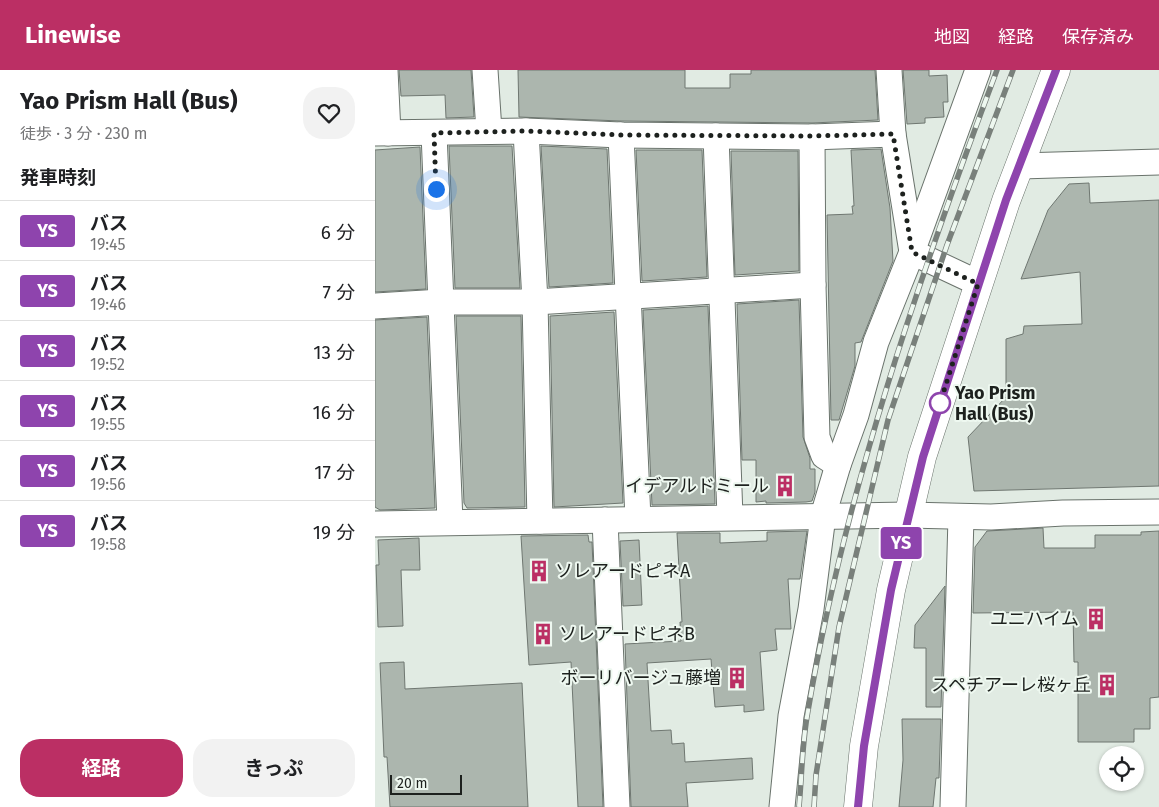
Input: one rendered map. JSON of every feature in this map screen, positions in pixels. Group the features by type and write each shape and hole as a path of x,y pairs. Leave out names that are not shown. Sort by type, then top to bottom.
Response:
{"street":[{"path":"385,70 381,133 526,131 621,135 717,136 893,134"},
{"path":"485,70 489,131"},
{"path":"889,70 893,134 912,252"},
{"path":"781,807 791,716 811,609 823,516 837,465 856,415 877,342 978,70"},
{"path":"858,807 864,746 891,590 923,457 1006,200 1056,70"},
{"path":"526,131 535,302 540,521"},
{"path":"434,133 450,522"},
{"path":"621,135 638,519"},
{"path":"717,136 730,517"},
{"path":"812,136 817,437 824,456 837,465"},
{"path":"1020,166 1159,162"},
{"path":"912,252 978,284"},
{"path":"375,306 441,302 535,302 813,285"},
{"path":"375,524 730,517 908,515 991,517 1063,513 1159,512"},
{"path":"953,807 961,516"},
{"path":"605,520 617,807"}],"building":[{"path":"399,70 471,70 474,117 446,118 445,95 401,96"},
{"path":"518,70 685,70 685,88 730,88 730,74 751,74 751,70 875,70 878,120 812,123 621,121 519,117"},
{"path":"903,70 929,70 929,76 947,75 948,102 943,102 944,117 925,118 925,123 907,124"},
{"path":"449,146 512,146 520,288 455,288"},
{"path":"541,146 607,149 613,283 549,287"},
{"path":"420,147 426,289 375,292 375,150"},
{"path":"881,149 890,208 893,261 861,342 855,343 855,366 839,420 831,420 827,215 853,214 851,150"},
{"path":"636,150 702,150 707,277 642,281"},
{"path":"731,151 798,151 799,271 735,275"},
{"path":"1089,183 1090,203 1159,200 1159,486 974,491 968,437 1006,397 1006,339 1023,334 1024,326 1082,324 1080,272 1021,279 1048,210 1069,184"},
{"path":"799,300 803,437 810,458 810,469 815,469 815,492 812,501 756,502 756,460 742,460 737,304"},
{"path":"708,306 715,504 652,505 643,310"},
{"path":"614,312 623,503 554,507 550,316"},
{"path":"456,316 521,316 525,507 467,508 464,503"},
{"path":"427,317 435,508 380,510 375,507 375,320"},
{"path":"1043,528 1044,548 1095,548 1095,535 1141,535 1141,532 1159,531 1159,697 1150,698 1150,729 1134,729 1134,742 1078,742 1078,662 1074,662 1073,612 973,613 975,547 987,531"},
{"path":"807,531 800,579 788,579 791,629 775,629 777,650 760,652 764,710 744,712 744,705 715,707 711,659 647,663 651,731 671,730 672,744 684,743 685,762 752,758 753,779 686,783 688,807 631,807 625,644 681,641 680,622 682,622 677,533 720,533 720,543 767,541 767,532"},
{"path":"588,535 589,542 592,542 603,807 578,807 571,662 529,665 521,536"},
{"path":"419,538 420,570 401,570 403,626 378,627 376,565 379,565 378,540"},
{"path":"639,540 642,605 623,606 620,541"},
{"path":"945,586 941,707 926,707 926,648 914,648 915,625"},
{"path":"404,662 405,689 522,683 528,807 390,807 387,757 384,757 380,663"},
{"path":"902,719 941,719 939,778 936,778 933,807 899,807 903,760"}],"railway":[{"path":"799,807 803,747 808,711 842,548 863,467 913,306 997,70"},
{"path":"814,807 816,775 839,627 888,420 947,245 1013,70"}],"bus line":[{"name":"YS","path":"858,807 864,746 891,590 923,457 1006,200 1056,70"}],"place":[{"name":"Yao Prism Hall (Bus)","path":"940,403"},
{"name":"イデアルドミール","path":"785,486"},
{"name":"ソレアードピネA","path":"539,571"},
{"name":"ユニハイム","path":"1096,619"},
{"name":"ソレアードピネB","path":"543,634"},
{"name":"ボーリバージュ藤増","path":"737,678"},
{"name":"スペチアーレ桜ヶ丘","path":"1107,685"}],"route":[{"path":"436,189 434,133 526,131 621,135 812,136 893,134 912,252 978,284 940,403"}]}
